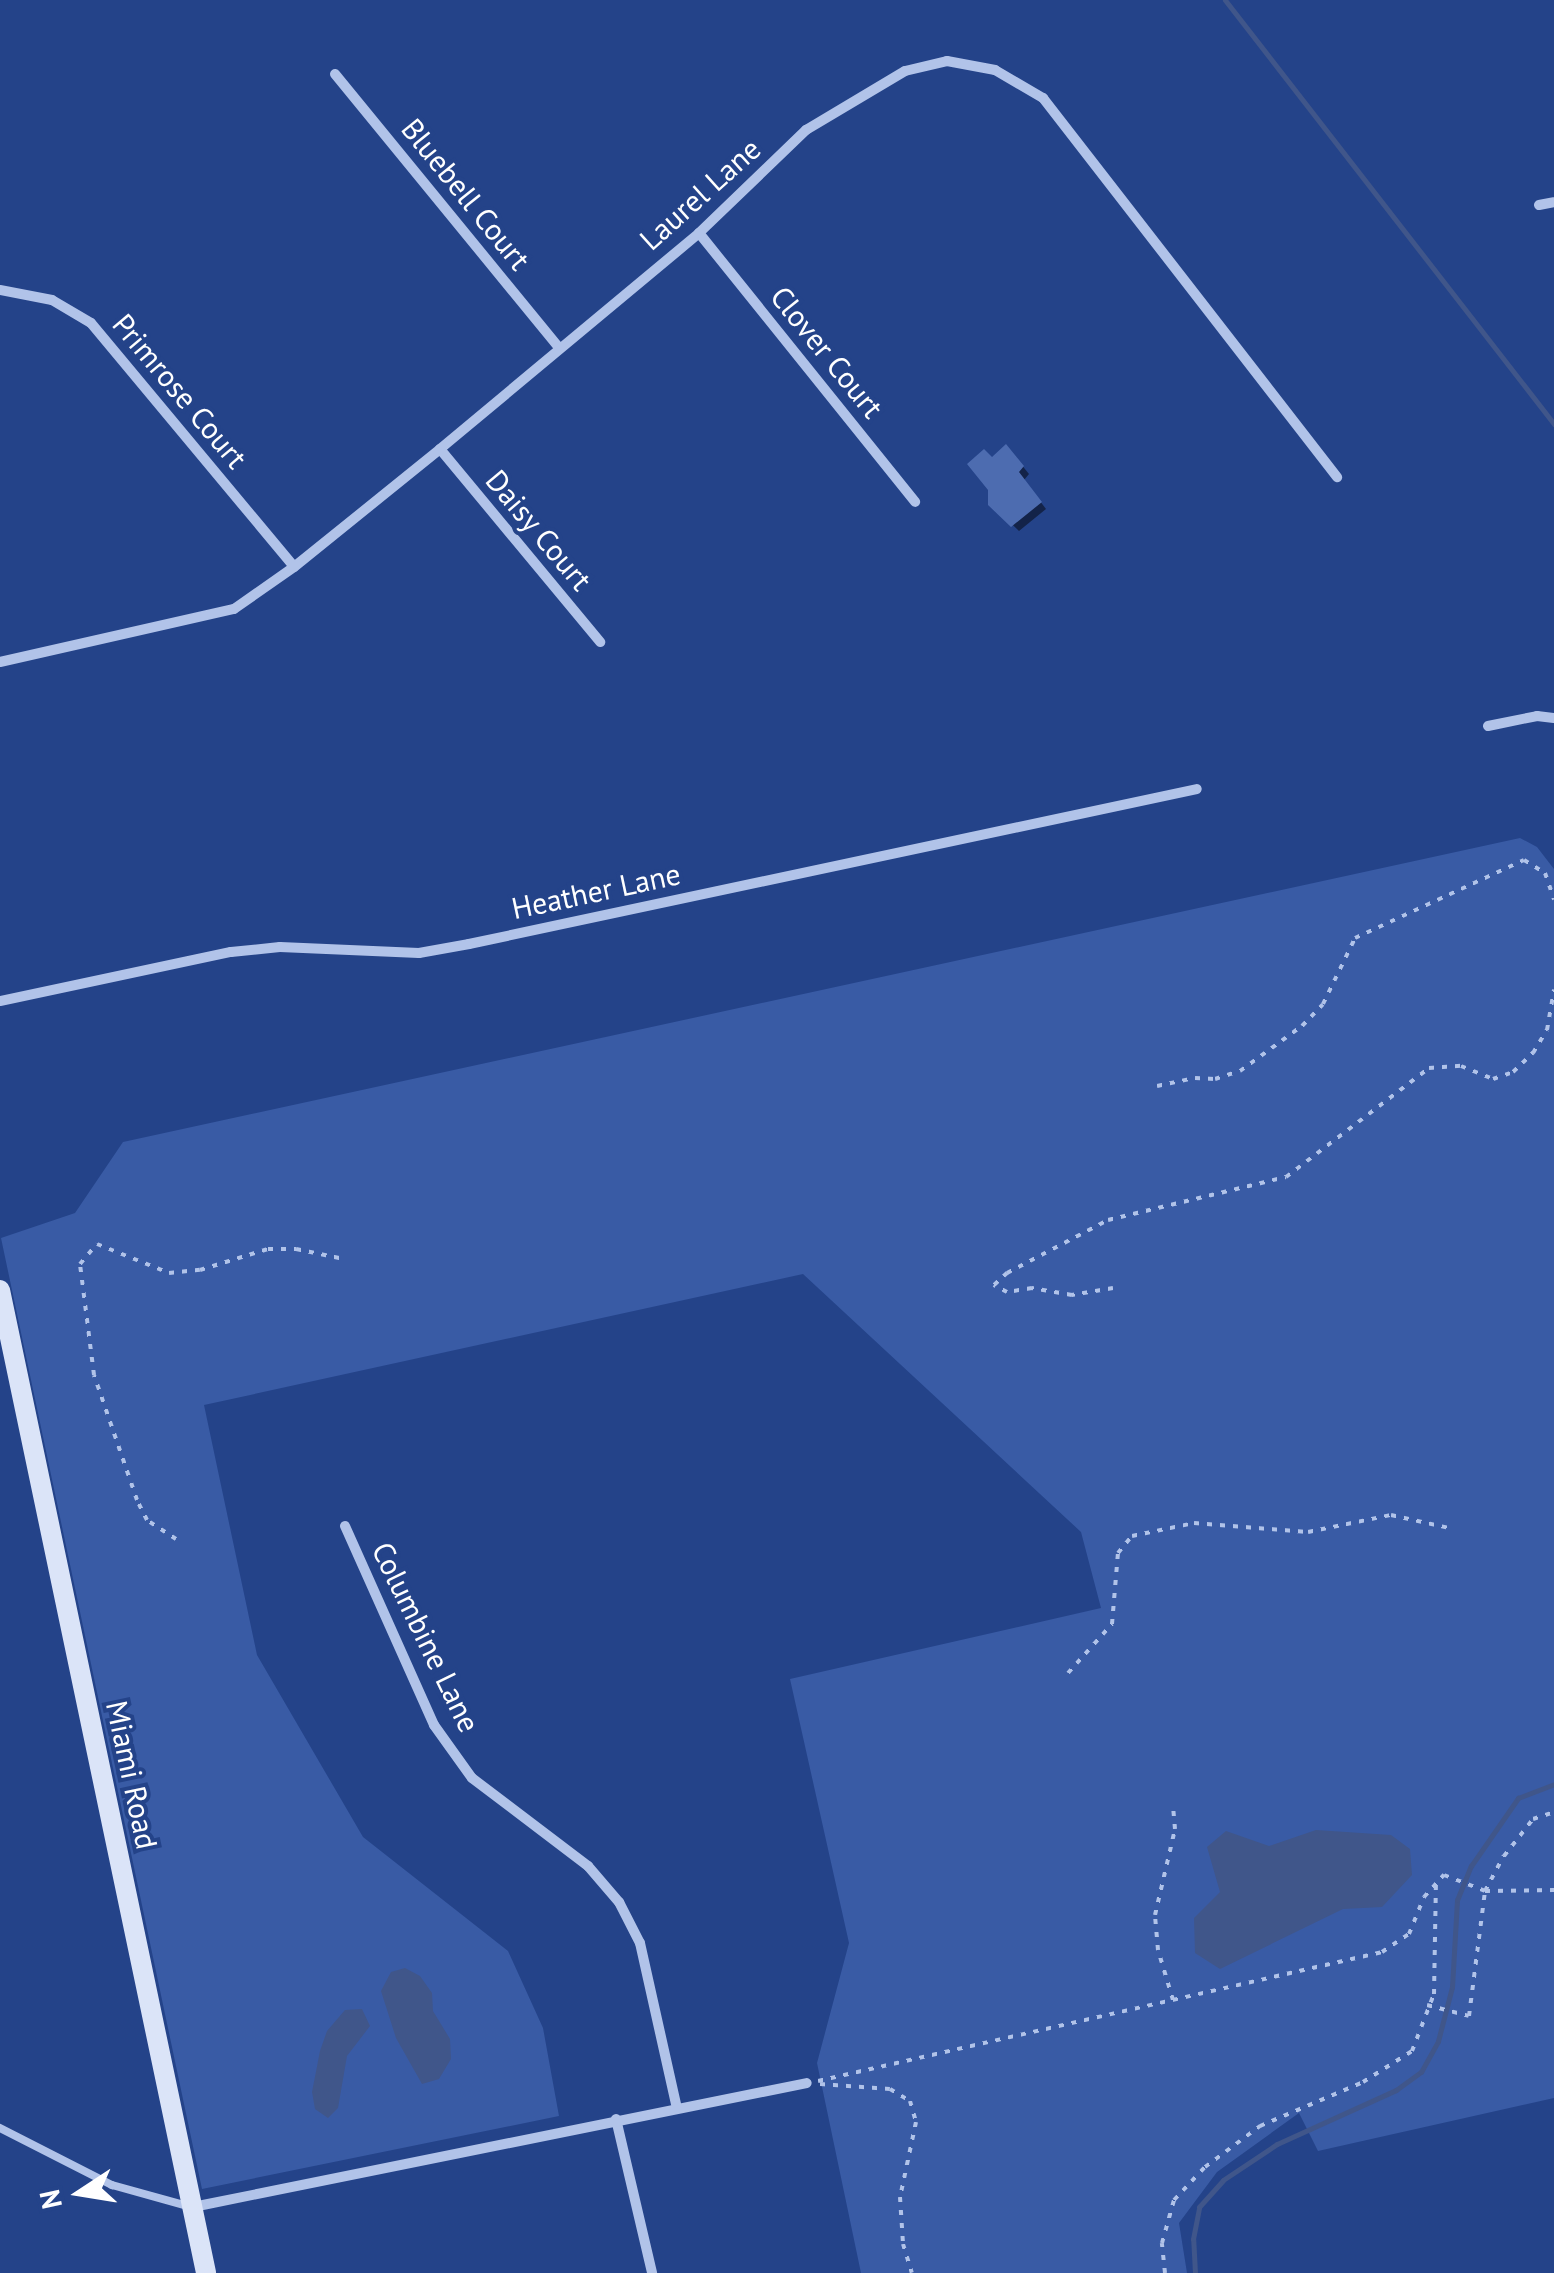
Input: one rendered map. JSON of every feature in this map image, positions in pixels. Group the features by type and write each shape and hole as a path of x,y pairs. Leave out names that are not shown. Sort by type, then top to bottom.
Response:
{"street":[{"name":"Laurel Lane","path":"0,662 234,609 294,567 440,449 558,346 699,233 806,130 905,71 947,60 996,70 1042,98 1338,477"},
{"name":"Bluebell Court","path":"336,74 558,346"},
{"path":"1540,205 1554,202"},
{"name":"Clover Court","path":"699,233 916,502"},
{"name":"Primrose Court","path":"0,290 52,300 91,323 294,567"},
{"name":"Daisy Court","path":"440,449 600,642"},
{"path":"1488,726 1537,716 1554,718"},
{"name":"Heather Lane","path":"0,1001 231,952 280,947 419,952 452,947 1197,788"},
{"name":"Miami Road","path":"0,1290 206,2273"},
{"name":"Columbine Lane","path":"346,1526 434,1725 472,1778 588,1866 619,1902 640,1943 677,2108"},
{"path":"192,2207 616,2119 807,2084"},
{"path":"616,2119 652,2273"}],"lane":[{"path":"0,2128 112,2185 192,2207"}],"path":[{"path":"1157,1086 1195,1078 1216,1080 1240,1071 1302,1026 1324,1004 1355,938 1524,860 1545,872 1554,899"},
{"path":"1114,1288 1072,1294 1032,1288 1008,1292 994,1286 1007,1273 1108,1220 1286,1177 1429,1068 1461,1066 1493,1078 1513,1072 1533,1053 1547,1030 1554,990"},
{"path":"176,1540 146,1520 137,1500 94,1374 80,1264 98,1244 169,1273 200,1270 268,1249 296,1249 344,1259"},
{"path":"1068,1673 1112,1624 1118,1553 1132,1536 1194,1523 1308,1532 1391,1515 1449,1528"},
{"path":"1173,1805 1175,1829 1155,1915 1158,1950 1173,2002"},
{"path":"1427,2006 1469,2016 1486,1891 1504,1856 1534,1820 1554,1812"},
{"path":"807,2084 1382,1952 1409,1934 1424,1897 1444,1875 1486,1891 1554,1890"},
{"path":"1165,2273 1162,2243 1174,2200 1205,2167 1260,2126 1363,2082 1412,2051 1434,1994 1436,1884"},
{"path":"807,2084 890,2088 910,2101 916,2122 900,2196 903,2244 912,2273"}],"shaded area":[{"path":"1520,838 1537,847 1554,869 1554,2098 1318,2151 1299,2113 1217,2172 1179,2223 1187,2273 861,2273 817,2063 849,1943 790,1679 1101,1608 1081,1532 803,1274 204,1405 257,1655 363,1837 508,1951 543,2028 559,2116 202,2189 1,1238 75,1213 123,1142"},
{"path":"1316,1830 1391,1835 1410,1849 1412,1875 1382,1907 1343,1909 1220,1969 1195,1953 1194,1918 1220,1892 1207,1847 1226,1831 1269,1846"},
{"path":"405,1968 420,1976 432,1993 433,2011 450,2039 451,2059 439,2079 422,2084 396,2038 381,1991 391,1972"},
{"path":"362,2009 370,2026 347,2056 338,2108 328,2118 315,2109 312,2092 320,2051 327,2031 345,2010"}],"building":[{"path":"1006,444 1024,466 1019,472 1042,502 1011,527 988,505 988,490 967,464 984,449 992,457"}],"waterway":[{"path":"1225,0 1554,424"},
{"path":"1195,2273 1193,2239 1199,2207 1223,2180 1277,2144 1396,2090 1421,2072 1438,2041 1452,1987 1457,1900 1471,1866 1518,1798 1554,1784"}]}
